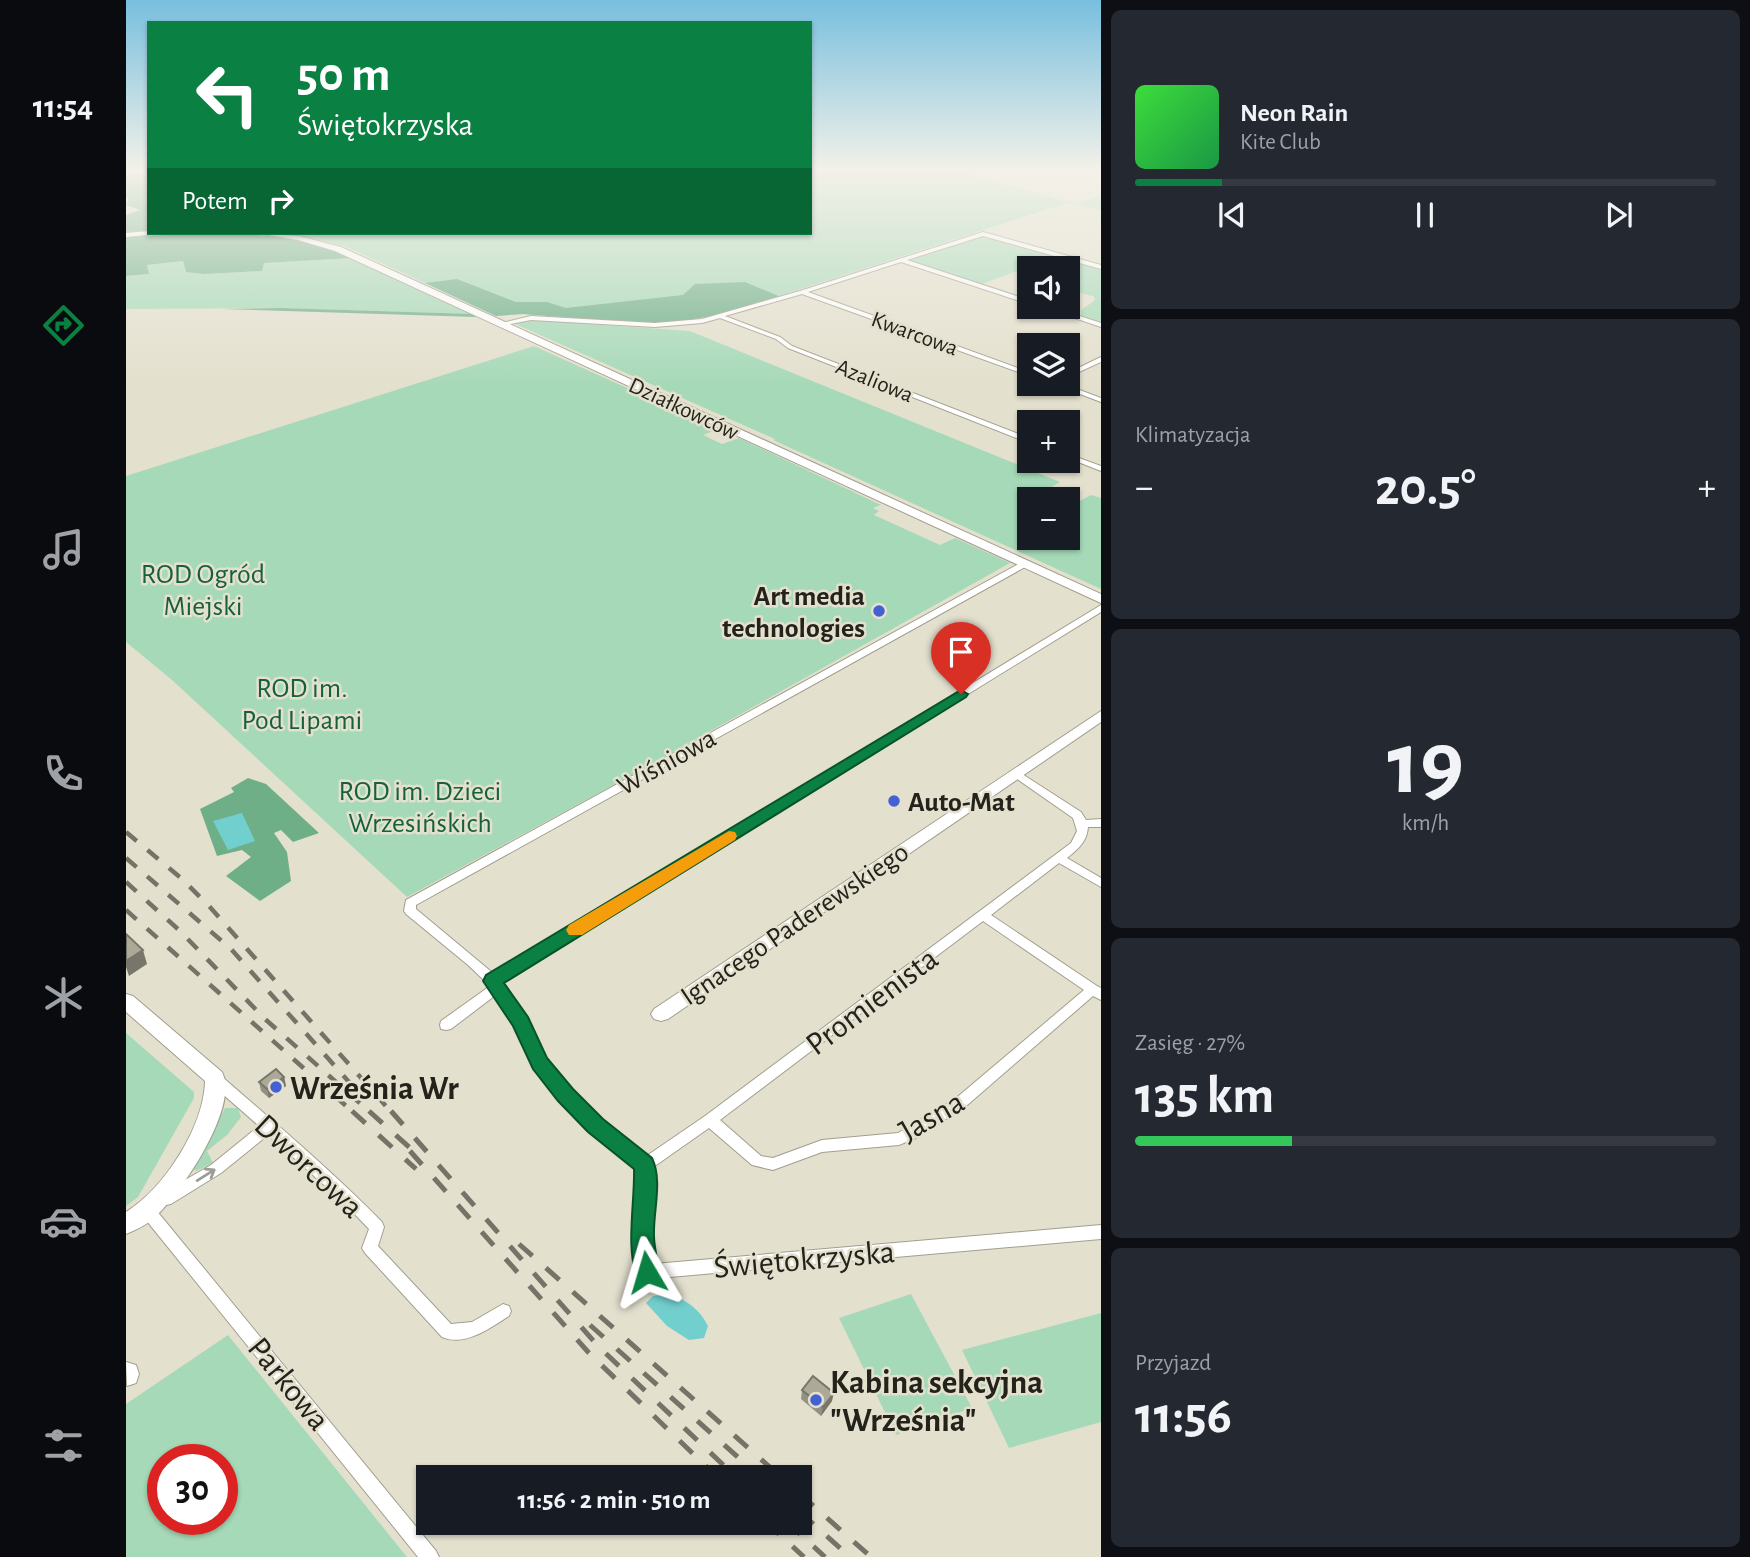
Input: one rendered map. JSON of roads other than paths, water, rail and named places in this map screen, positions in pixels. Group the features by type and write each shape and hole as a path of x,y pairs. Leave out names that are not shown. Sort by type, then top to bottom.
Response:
{"street":[{"name":"Działkowców","path":"299,241 331,247 1101,599"},
{"path":"501,324 520,319 542,318 655,325 722,317 962,241"},
{"path":"1007,241 1101,267"},
{"path":"901,260 1017,298"},
{"name":"Kwarcowa","path":"802,292 1017,370"},
{"name":"Azaliowa","path":"722,317 778,338 790,347 1017,436"},
{"path":"1080,318 1101,325"},
{"path":"1080,369 1101,359"},
{"path":"1080,392 1101,400"},
{"path":"1080,461 1101,469"},
{"name":"Wiśniowa","path":"495,984 410,911 410,903 1024,564"},
{"path":"446,1025 495,984 1101,608"},
{"name":"Ignacego Paderewskiego","path":"661,1014 1101,715"},
{"path":"1015,774 1066,806 1083,824 1101,823"},
{"name":"Promienista","path":"645,1164 710,1120 1075,846 1083,834 1083,824"},
{"path":"1059,858 1101,883"},
{"path":"982,915 1097,992"},
{"path":"495,984 521,1023 540,1063 566,1095 596,1126 645,1164"},
{"name":"Jasna","path":"710,1120 757,1161 765,1164 781,1163 822,1146 899,1139 960,1103 1097,992"},
{"name":"Dworcowa","path":"126,1001 269,1126 377,1227 370,1248 448,1332 475,1329 503,1311"},
{"path":"147,1210 166,1189 196,1140 215,1100 215,1078"},
{"path":"126,1224 216,1169 269,1126"},
{"name":"Świętokrzyska","path":"645,1164 646,1202 642,1234 647,1272 1101,1232"},
{"name":"Parkowa","path":"147,1210 430,1557"}],"water":[{"path":"242,813 255,841 228,850 213,821"},
{"path":"670,1294 688,1303 701,1315 708,1326 704,1338 689,1340 667,1326 646,1303 653,1296"}],"railway":[{"path":"126,832 181,878 209,906 392,1113"},
{"path":"126,858 231,949 357,1091"},
{"path":"126,882 180,931 265,1019 371,1113"},
{"path":"126,910 354,1113"},
{"path":"352,1111 416,1169"},
{"path":"369,1111 419,1156"},
{"path":"391,1111 598,1346 723,1465"},
{"path":"410,1151 589,1353 705,1465"},
{"path":"519,1244 768,1465"},
{"path":"590,1325 747,1465"},
{"path":"812,1505 871,1557"},
{"path":"812,1523 850,1557"},
{"path":"780,1535 804,1557"},
{"path":"801,1535 825,1557"}],"place":[{"name":"Art media technologies","path":"879,611"},
{"name":"Auto-Mat","path":"894,801"},
{"name":"Września Wr","path":"276,1087"},
{"name":"Kabina sekcyjna \"Września\"","path":"816,1400"}],"park label":[{"name":"ROD Ogród Miejski","path":"203,589"},
{"name":"ROD im. Pod Lipami","path":"302,703"},
{"name":"ROD im. Dzieci Wrzesińskich","path":"420,806"}]}
